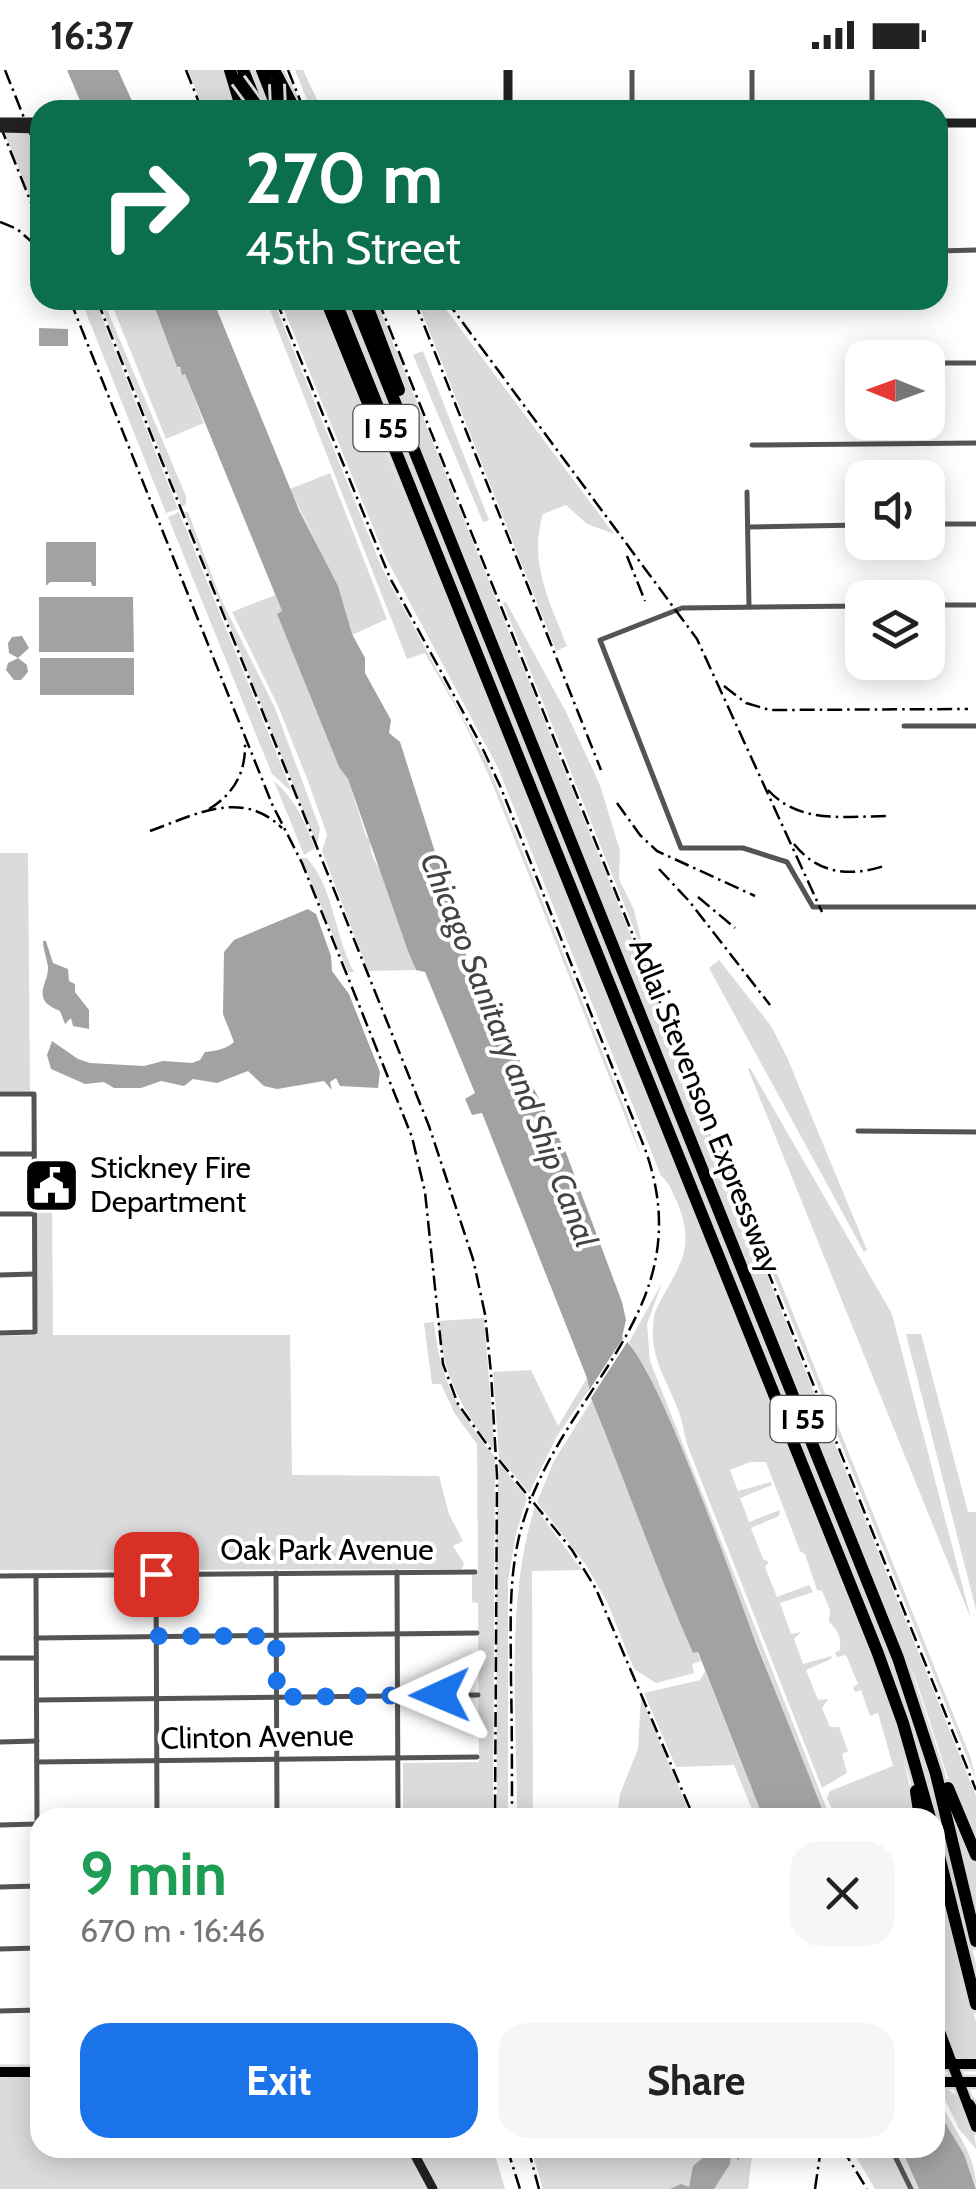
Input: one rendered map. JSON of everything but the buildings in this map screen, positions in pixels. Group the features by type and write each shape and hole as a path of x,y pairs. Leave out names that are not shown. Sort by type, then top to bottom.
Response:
{"highway":[{"path":"262,70 274,100"},
{"path":"236,74 240,100"},
{"path":"236,74 253,100"},
{"path":"276,77 289,100"},
{"path":"330,310 426,542 438,555"},
{"name":"Adlai Stevenson Expressway","path":"340,310 892,1691 927,1808"},
{"name":"Adlai Stevenson Expressway","path":"358,310 898,1658 944,1808"},
{"path":"369,310 406,412 420,464"},
{"path":"898,1658 918,1698 950,1795 976,1855"},
{"path":"892,1691 918,1808"},
{"name":"Adlai Stevenson Expressway","path":"945,1812 976,1941"},
{"path":"945,1880 976,2004"},
{"path":"969,2105 976,2118"}],"main road":[{"path":"508,70 508,100"},
{"path":"948,123 976,122"},
{"path":"0,125 30,125"},
{"path":"946,2048 976,2126"},
{"path":"945,2063 976,2065"},
{"path":"958,2082 963,2073 976,2065"},
{"path":"0,2072 30,2072"},
{"path":"945,2082 976,2082"},
{"path":"416,2158 433,2189"}],"street":[{"path":"632,70 632,100"},
{"path":"752,70 752,100"},
{"path":"872,70 872,100"},
{"path":"948,251 976,250"},
{"path":"945,364 976,363"},
{"path":"752,445 976,442"},
{"path":"747,492 749,606"},
{"path":"945,524 976,524"},
{"path":"748,526 845,525"},
{"path":"945,605 976,605"},
{"path":"845,606 676,609 600,640 682,848 743,848 787,862 809,903 819,908 976,907"},
{"path":"904,726 976,726"},
{"path":"0,1094 34,1094 35,1332 0,1333"},
{"path":"858,1131 976,1132"},
{"path":"0,1154 34,1154"},
{"path":"0,1214 34,1214"},
{"path":"0,1275 34,1274"},
{"path":"397,1572 398,1808"},
{"name":"Oak Park Avenue","path":"0,1576 474,1572"},
{"path":"276,1573 277,1808"},
{"path":"156,1574 157,1808"},
{"path":"36,1576 38,1808"},
{"path":"36,1638 477,1633"},
{"path":"0,1658 36,1658"},
{"path":"36,1700 478,1695"},
{"path":"0,1742 37,1742"},
{"name":"Clinton Avenue","path":"37,1762 478,1757"},
{"path":"0,1825 30,1824"},
{"path":"0,1886 30,1886"},
{"path":"0,1948 30,1948"},
{"path":"0,2010 30,2010"},
{"path":"896,2158 910,2189"}],"shaded area":[{"path":"188,70 227,70 236,100 200,100"},
{"path":"295,70 303,70 317,100 307,100"},
{"path":"4,132 28,133 30,138 30,197"},
{"path":"85,310 99,310 178,509 166,513"},
{"path":"103,310 107,310 186,496 182,507"},
{"path":"114,310 156,310 177,366 185,374 204,423 166,439"},
{"path":"270,310 277,310 382,568 487,762 642,1159 490,778 461,716 425,653 407,659"},
{"path":"284,310 326,310 457,622 868,1644 900,1740 914,1808 832,1808 827,1798 830,1791 893,1766 878,1713 870,1716 861,1690 855,1692 853,1687 858,1684 846,1655 837,1657 835,1653 840,1650 840,1641 829,1622 830,1610 822,1591 817,1590 805,1554 800,1551 766,1462 750,1462 730,1470 738,1491 771,1482 772,1485 740,1498 749,1522 780,1510 779,1516 751,1528 763,1559 769,1562 765,1567 777,1597 809,1585 813,1592 780,1603 791,1634 801,1632 794,1639 803,1664 832,1656 806,1670 818,1700 828,1699 822,1708 830,1727 839,1727 848,1751 842,1754 847,1773 822,1788 655,1353 655,1312 685,1247 677,1202 661,1176 498,768 384,554"},
{"path":"345,310 351,310 589,910"},
{"path":"371,310 380,310 976,1796 976,1846 953,1793 918,1686 433,480"},
{"path":"421,310 446,310 614,534 587,524 566,505 543,514 540,565 567,646 556,651"},
{"path":"423,351 489,520 483,522 413,355"},
{"path":"330,473 387,619 352,635 327,565 290,489"},
{"path":"179,512 292,792 272,774 168,517"},
{"path":"184,512 188,512 220,597 275,708 320,829 317,845"},
{"path":"275,595 282,611 277,614 339,767 348,779 416,970 368,971 322,851 327,835 308,781 278,706 232,612"},
{"path":"506,602 566,712 600,785 620,851 619,879 634,910 646,959 503,603"},
{"path":"274,781 294,803 311,838 315,848 304,855"},
{"path":"0,853 28,853 30,1091 0,1091"},
{"path":"301,858 307,858 323,885 354,972 348,972"},
{"path":"591,913 899,1677 939,1808 932,1808 916,1746"},
{"path":"719,960 771,1026 787,1057 867,1250 864,1252 709,968"},
{"path":"748,1069 892,1314 971,1619"},
{"path":"727,1148 971,1759 976,1780 723,1150"},
{"path":"36,1193 52,1193 53,1335 290,1335 292,1475 439,1476 449,1514 463,1541 453,1546 464,1563 462,1569 0,1570 0,1336 37,1335"},
{"path":"662,1283 647,1324 650,1361 826,1808 821,1808 688,1468 646,1369 629,1342"},
{"path":"484,1318 495,1452 473,1422 449,1375 438,1321"},
{"path":"434,1322 441,1362 453,1395 495,1457 493,1808 403,1808 403,1763 479,1762 478,1603 472,1602 472,1573 478,1573 477,1444 455,1414 441,1384 432,1384 424,1323"},
{"path":"906,1334 921,1334 968,1512 976,1512 976,1610"},
{"path":"531,1370 558,1426 587,1378 589,1390 557,1436 529,1493 499,1457 493,1372"},
{"path":"592,1400 693,1653 697,1652 701,1661 692,1664 694,1673 656,1683 634,1669 608,1604 586,1565 537,1502 554,1461"},
{"path":"499,1462 527,1498 508,1581 508,1808 497,1808"},
{"path":"535,1507 582,1570 532,1571 533,1808 517,1808 516,1619 526,1542"},
{"path":"705,1671 759,1808 751,1808 734,1765 676,1767 644,1693 700,1680"},
{"path":"641,1696 688,1808 618,1808 638,1749"},
{"path":"951,1808 976,1863 976,1917"},
{"path":"945,1833 976,1964 976,1984 945,1861"},
{"path":"945,1902 976,2022 976,2060 953,2060 945,2038"},
{"path":"0,2077 30,2077 30,2158 496,2158 505,2189 0,2189"},
{"path":"945,2088 961,2102 976,2149 959,2129 945,2100"},
{"path":"945,2111 972,2162 976,2187 964,2154 945,2123"},
{"path":"534,2158 752,2158 748,2189 543,2189"},
{"path":"857,2158 905,2158 919,2189 875,2189"}],"water":[{"path":"67,70 118,70 132,100 80,100"},
{"name":"Chicago Sanitary and Ship Canal","path":"156,310 217,310 299,510 338,586 352,634 365,658 365,673 391,720 389,733 400,742 468,938 465,951 485,1005 502,1026 565,1150 622,1302 626,1320 622,1337 637,1355 676,1433 821,1808 759,1808 698,1652 693,1653 666,1590 482,1113 472,1115 465,1099 475,1093 425,972 416,970 408,951 348,779 339,767 277,614 282,611 185,374 177,367"},
{"path":"39,328 68,329 68,346 39,346"},
{"path":"46,542 96,542 96,586 91,582 50,582 46,586"},
{"path":"39,597 133,597 134,652 39,652"},
{"path":"22,636 29,648 18,658 9,653 8,643 12,637"},
{"path":"18,658 27,665 28,672 21,680 14,680 6,670 8,663"},
{"path":"40,658 134,658 134,695 40,695"},
{"path":"308,909 316,914 331,956 332,971 349,994 380,1072 378,1088 340,1086 336,1078 330,1082 332,1090 324,1081 277,1089 264,1086 248,1071 217,1083 193,1079 184,1086 161,1081 141,1088 114,1088 104,1082 85,1084 51,1069 47,1055 52,1041 90,1063 144,1066 163,1061 192,1063 205,1052 231,1044 234,1042 223,1014 224,952 234,940"},
{"path":"43,941 53,963 68,969 69,981 75,984 75,992 89,1010 89,1029 73,1026 71,1018 65,1024 60,1011 45,1001 48,967"},
{"path":"945,2123 964,2154 976,2189 919,2189 905,2158 945,2158"},
{"path":"702,2158 731,2158 714,2189 670,2189 681,2184 689,2187 693,2166"}],"pier":[{"path":"623,1338 628,1341 591,1398 586,1395"}],"railway":[{"path":"5,70 30,133"},
{"path":"186,70 198,100"},
{"path":"288,70 300,100"},
{"path":"0,125 30,200"},
{"path":"0,222 30,240"},
{"path":"74,310 272,804 302,863 412,1137 425,1192 443,1364 458,1404 493,1453"},
{"path":"101,310 429,1126 473,1259 485,1314 497,1476 495,1808"},
{"path":"280,310 390,578 501,788 645,1149 658,1207 656,1259 641,1306 618,1350 562,1437 537,1485 519,1537 511,1609 512,1808"},
{"path":"382,310 976,1790"},
{"path":"418,310 601,770"},
{"path":"453,310 697,639 822,912"},
{"path":"627,556 645,601"},
{"path":"724,686 746,703 770,710 968,709"},
{"path":"209,809 237,781 245,743"},
{"path":"768,790 809,814 890,816"},
{"path":"617,803 657,851 755,896"},
{"path":"150,831 201,812 234,807 250,809 282,828"},
{"path":"794,844 813,862 835,870 884,866"},
{"path":"659,869 689,901 770,1005"},
{"path":"698,897 735,928"},
{"path":"499,1460 572,1550 596,1589 690,1808"},
{"path":"510,2158 520,2189"},
{"path":"531,2158 539,2189"},
{"path":"815,2189 820,2158"},
{"path":"848,2158 867,2189"}],"place":[{"name":"Stickney Fire Department","path":"51,1185"}],"route":[{"path":"156,1574 156,1636 276,1636 277,1697 440,1695"}]}
